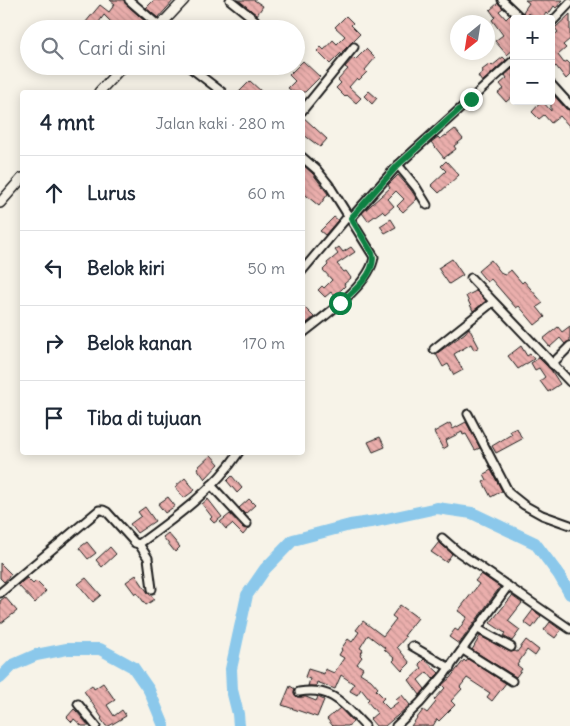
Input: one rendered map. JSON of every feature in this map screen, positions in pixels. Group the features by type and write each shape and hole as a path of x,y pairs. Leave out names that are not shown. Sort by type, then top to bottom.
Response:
{"street":[{"path":"129,0 150,20"},
{"path":"165,20 184,0"},
{"path":"230,0 255,20"},
{"path":"502,0 518,15"},
{"path":"555,19 570,3"},
{"path":"305,107 354,47"},
{"path":"305,268 398,165 510,64"},
{"path":"101,90 115,75"},
{"path":"200,75 219,90"},
{"path":"555,88 570,105"},
{"path":"305,160 322,175 373,255 370,268 364,279 350,295 305,332"},
{"path":"398,165 416,186 427,205"},
{"path":"0,203 20,180"},
{"path":"471,278 570,382"},
{"path":"434,348 493,302"},
{"path":"552,364 570,346"},
{"path":"468,414 509,493 524,505 542,515 570,526"},
{"path":"139,544 198,498 237,455"},
{"path":"211,485 247,524"},
{"path":"0,593 99,510 107,512 133,541 139,544 148,558 152,589"},
{"path":"442,538 457,551 570,629"},
{"path":"401,725 450,668 508,586"},
{"path":"478,629 511,647"},
{"path":"412,646 450,668"},
{"path":"463,650 512,681"},
{"path":"300,692 315,690 330,694 365,726"},
{"path":"78,704 96,726"}],"building":[{"path":"110,0 124,0 143,20 109,20 104,15 100,20 88,20 100,5 109,12 115,4"},
{"path":"154,0 174,0 158,18 146,8"},
{"path":"238,0 254,0 263,6 257,15"},
{"path":"525,0 563,0 556,8 554,6 548,15 546,13 545,15 531,15 529,13 525,15 523,12 529,3"},
{"path":"498,3 503,8 499,11 506,19 510,15 510,52 507,55 495,41 503,35 495,24 495,15 490,10"},
{"path":"570,14 570,39 563,45 566,48 558,55 564,63 567,61 570,64 570,75 566,79 555,67 555,35 558,32 555,28"},
{"path":"346,16 353,23 351,25 360,34 330,64 317,51 321,47 324,50 333,40 337,44 345,36 335,27"},
{"path":"366,49 375,58 365,70 367,72 359,80 357,78 349,87 361,98 356,103 347,95 345,97 336,88 341,83 338,80 348,69 345,67 353,58 355,60"},
{"path":"503,57 506,60 482,82 478,76 483,72 482,70 490,64 492,66"},
{"path":"305,63 320,77 305,92 305,90 290,90 288,88 295,81 289,75 305,75"},
{"path":"510,71 510,98 506,102 498,93 504,89 500,84 507,78 505,75"},
{"path":"250,81 260,90 241,90"},
{"path":"369,91 377,98 372,104 364,96"},
{"path":"555,97 566,109 570,110 570,127 560,116 551,123 544,115 539,119 532,112 538,105 546,105 551,111 551,105 555,105"},
{"path":"305,119 327,139 320,147 305,136"},
{"path":"455,129 463,139 454,146 456,149 444,158 431,142 438,137 440,139 446,136"},
{"path":"446,161 459,175 439,193 431,185 446,171 441,166"},
{"path":"305,167 328,194 319,206 305,194"},
{"path":"398,175 417,199 403,212 397,206 404,199 396,191 388,199 394,206 385,214 382,211 368,221 362,213 390,188 388,185"},
{"path":"334,217 338,220 325,235 320,231"},
{"path":"391,219 396,227 385,233 380,226"},
{"path":"339,247 343,252 351,247 355,252 337,264 351,278 344,284 345,286 341,290 333,295 331,292 325,297 318,290 322,286 324,288 332,280 323,270 328,265 327,263 338,254 335,250"},
{"path":"452,259 463,275 449,284 438,268"},
{"path":"491,260 502,274 505,275 511,270 522,283 524,281 543,303 537,307 545,317 535,325 519,306 516,308 491,279 487,282 478,271"},
{"path":"476,291 486,301 473,311 466,296"},
{"path":"305,308 314,317 305,324"},
{"path":"570,326 570,341 565,344 560,338 550,347 543,339 558,327 562,332"},
{"path":"469,328 479,347 474,350 471,344 454,354 463,370 454,375 448,364 443,367 436,354"},
{"path":"521,346 527,356 530,354 534,359 518,369 508,356"},
{"path":"539,358 551,370 560,384 548,392 540,381 545,377 539,368 535,370 531,363"},
{"path":"466,422 480,448 475,450 466,434 463,435 462,432 446,440 448,446 443,449 434,432 450,423 453,429"},
{"path":"517,428 522,439 496,453 492,446 512,434 510,431"},
{"path":"380,437 385,447 373,452 368,442"},
{"path":"211,455 219,464 205,479 197,468"},
{"path":"491,470 502,491 491,497 483,482 487,480 484,474"},
{"path":"232,476 242,488 237,493 227,481"},
{"path":"185,478 195,490 184,498 175,487"},
{"path":"168,497 175,506 165,513 158,504"},
{"path":"208,499 222,517 214,523 210,519 212,517 202,504"},
{"path":"249,499 255,505 245,514 239,508"},
{"path":"145,507 155,521 137,533 130,524 141,516 138,512"},
{"path":"230,514 243,528 248,529 243,535 232,524 226,529 220,522"},
{"path":"168,533 180,547 175,552 163,537"},
{"path":"87,542 96,553 88,559 79,548"},
{"path":"439,542 452,554 446,562 431,552"},
{"path":"110,547 116,554 102,567 96,560"},
{"path":"0,563 11,574 4,582 0,578"},
{"path":"481,574 500,587 459,644 449,637 455,629 458,631 467,617 458,611 479,584 475,581"},
{"path":"136,575 148,593 155,599 146,605 126,582"},
{"path":"27,578 33,584 36,581 46,591 35,603 18,585"},
{"path":"86,578 101,595 93,602 78,584"},
{"path":"512,596 522,603 508,621 520,630 512,641 503,636 505,633 490,623"},
{"path":"5,597 17,611 0,624 0,601"},
{"path":"400,605 418,618 397,647 410,663 402,671 393,661 395,659 385,648 368,635 360,648 363,650 360,655 362,657 357,664 363,668 360,673 371,680 378,688 376,690 384,698 381,701 389,709 398,702 396,700 402,695 410,705 385,726 376,726 370,719 377,713 367,701 369,699 361,689 357,695 350,691 354,684 341,675 335,689 317,682 316,686 308,686 310,679 305,677 308,669 324,674 325,669 334,673 344,658 339,655 341,649 348,639 352,642 359,632 356,630 363,621 383,636 396,619 392,616"},
{"path":"533,610 541,616 532,628 524,622"},
{"path":"550,622 561,630 555,638 544,630"},
{"path":"480,636 511,652 517,652 526,640 539,650 535,656 527,650 517,665 522,669 516,677 472,650"},
{"path":"424,659 439,673 433,679 427,672 418,680 425,689 420,695 409,680 422,668 419,664"},
{"path":"468,659 506,683 492,701 487,697 490,693 467,678 460,687 462,689 451,701 455,705 439,721 437,719 433,726 411,726 423,710 427,713 436,702 434,700 445,688 442,685 464,660 466,662"},
{"path":"103,683 115,700 107,705 114,716 122,710 126,716 109,726 106,726 101,719 84,691 92,685 94,689"},
{"path":"290,686 295,689 294,693 297,697 306,697 316,701 318,697 324,700 317,717 282,705"},
{"path":"340,708 353,722 348,726 333,726 327,719"},
{"path":"74,709 89,726 82,726 74,719 72,722 67,717"}],"waterway":[{"path":"239,726 232,690 231,669 247,595 265,569 293,540 350,525 437,508 472,513 535,543 559,575 570,594"},
{"path":"0,678 13,665 36,655 67,649 100,649 133,667 149,690 164,726"}],"route":[{"path":"340,303 364,279 374,259 351,218 398,165 471,99"}]}
